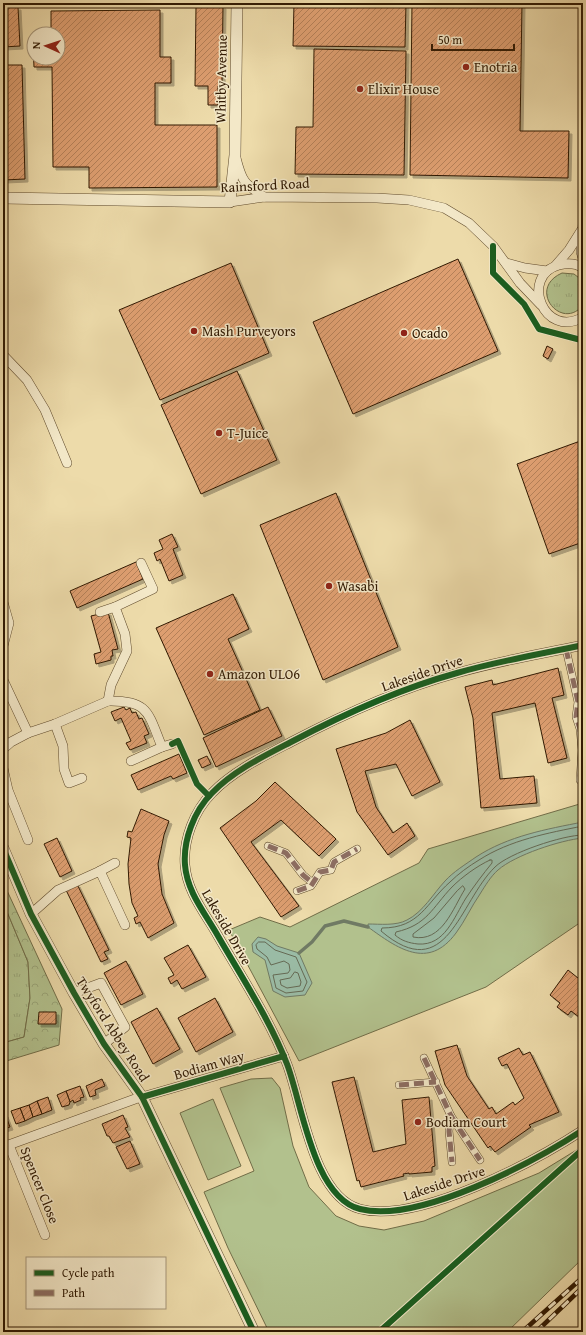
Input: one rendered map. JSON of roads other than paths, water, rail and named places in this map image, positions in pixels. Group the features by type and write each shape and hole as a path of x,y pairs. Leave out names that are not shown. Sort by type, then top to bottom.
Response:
{"street":[{"name":"Whitby Avenue","path":"230,202 235,155 237,3"},
{"name":"Whitby Avenue","path":"235,155 242,179 248,186 264,197"},
{"name":"Rainsford Road","path":"3,198 230,202 264,197 383,198 409,200 444,208 469,223 506,263 520,283 541,305 548,315 558,321 566,322 578,320 583,317"},
{"path":"582,228 583,258"},
{"path":"556,266 569,250 582,228"},
{"path":"506,263 525,268 547,271"},
{"path":"541,305 538,293 540,282 547,271 565,263 574,264 583,268"},
{"path":"3,355 27,380 45,410 67,463"},
{"path":"100,612 115,607 153,589 141,562"},
{"path":"3,602 9,623 3,646"},
{"path":"108,701 110,685 127,651 125,634 115,607"},
{"name":"Lakeside Drive","path":"583,645 456,673 381,700 330,722 271,752 221,785 209,796 195,816 187,841 185,865 192,891 200,909 253,997 284,1056 296,1088 306,1130 316,1158 327,1182 342,1198 357,1208 378,1212 403,1209 462,1192 515,1170 583,1130"},
{"path":"566,648 578,702 576,717 580,729 582,750 580,780"},
{"path":"3,680 28,733"},
{"path":"3,749 11,742 28,733 55,724 108,701 126,700 140,704 150,716 162,747"},
{"path":"55,724 63,746 64,769 69,782 82,778"},
{"path":"131,762 162,747 172,744"},
{"path":"3,768 8,790 28,840"},
{"path":"268,846 286,853 303,875 312,883"},
{"name":"Twyford Abbey Road","path":"3,848 31,914 74,993 104,1044 142,1096 254,1332"},
{"path":"297,891 311,886 320,872 331,870 334,862 357,850"},
{"path":"31,914 58,890 115,863"},
{"path":"100,871 125,925"},
{"path":"74,993 101,983 125,1027 104,1044"},
{"name":"Bodiam Way","path":"6,1146 142,1096 284,1056"},
{"path":"424,1058 451,1116 480,1160"},
{"path":"399,1085 436,1082"},
{"path":"451,1116 449,1131 452,1162"},
{"name":"Spencer Close","path":"6,1146 45,1235"}],"water":[{"path":"583,822 583,838 574,839 539,849 515,859 498,870 486,884 456,933 445,945 435,951 423,953 412,952 390,942 368,927 368,924 398,923 413,917 423,908 452,874 488,850 528,834"},
{"path":"258,937 266,939 277,946 299,953 312,983 305,995 285,997 273,991 265,960 253,952 252,944"}],"waterway":[{"path":"299,953 312,942 325,926 344,921 368,927"}],"railway":[{"path":"522,1332 583,1277"},
{"path":"536,1332 583,1287"}],"place":[{"name":"Enotria","path":"466,67"},
{"name":"Elixir House","path":"360,89"},
{"name":"Mash Purveyors","path":"194,331"},
{"name":"Ocado","path":"404,333"},
{"name":"T-Juice","path":"219,433"},
{"name":"Wasabi","path":"329,586"},
{"name":"Amazon ULO6","path":"210,674"},
{"name":"Bodiam Court","path":"418,1122"}]}
